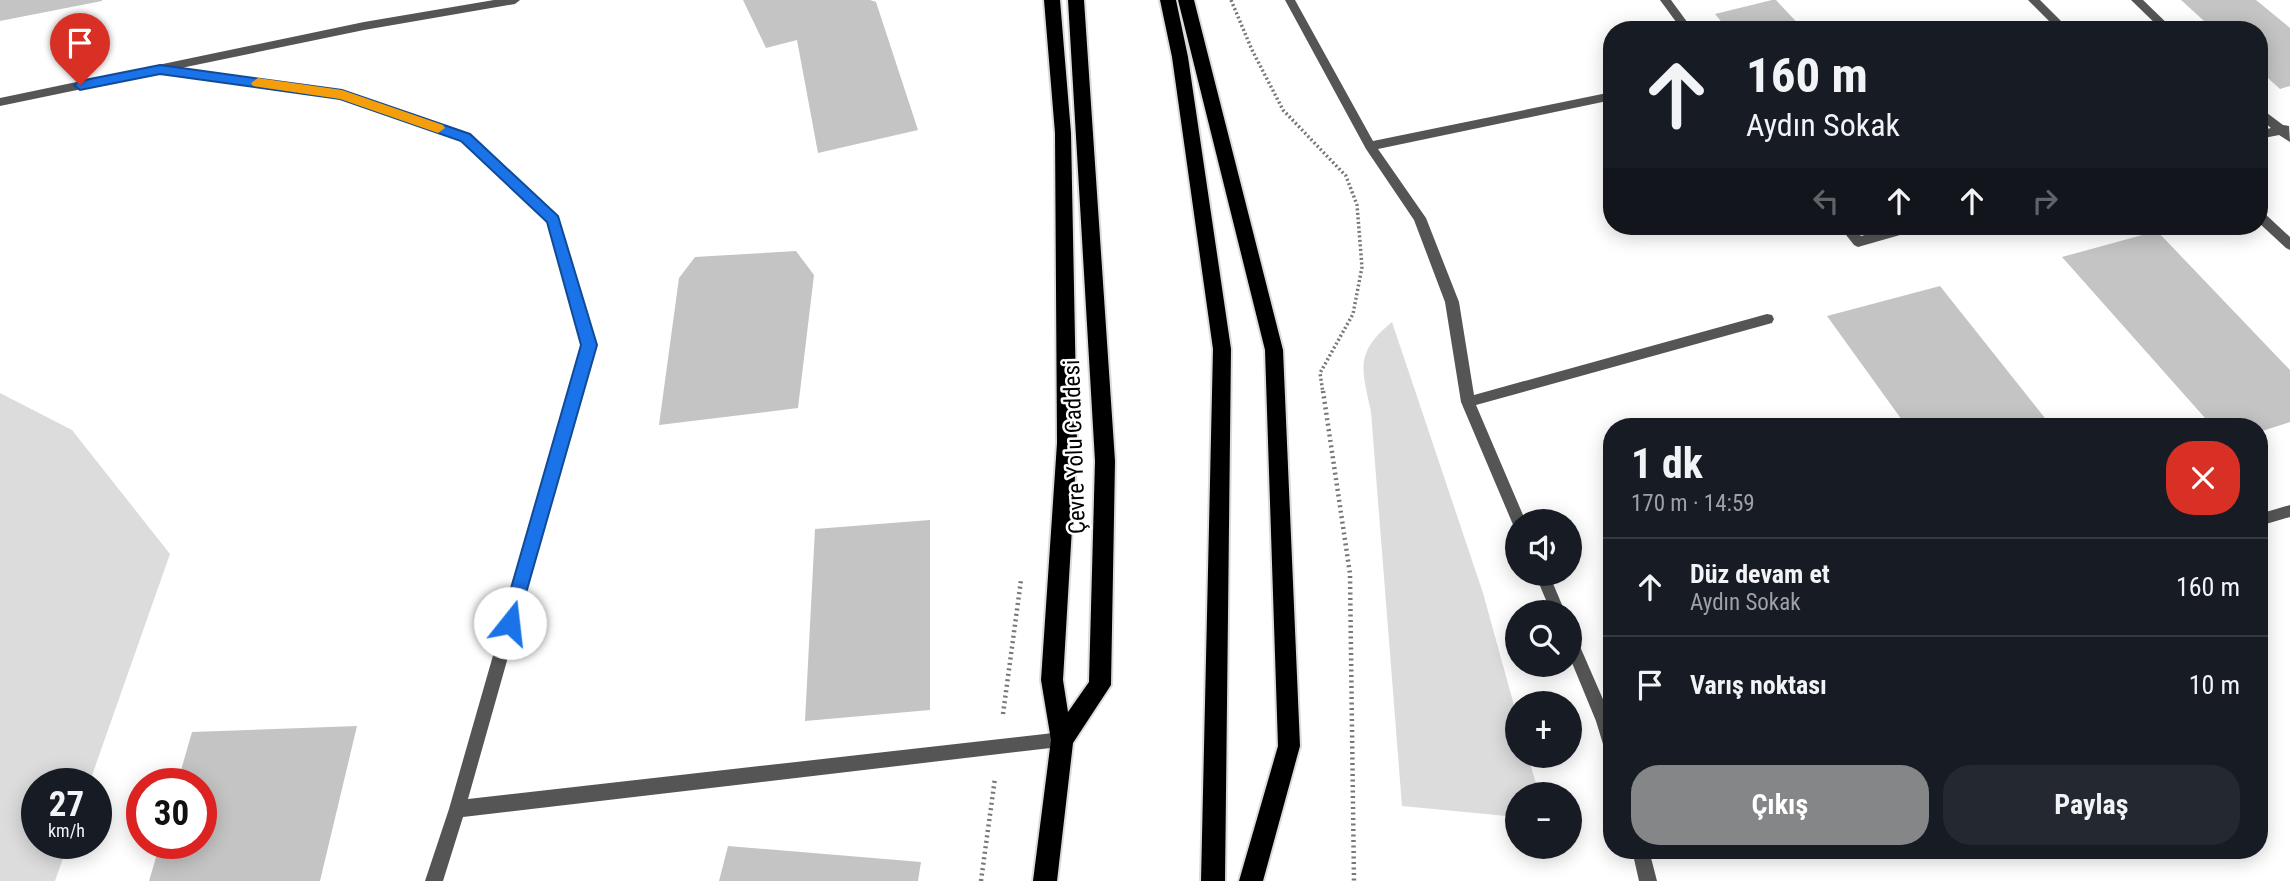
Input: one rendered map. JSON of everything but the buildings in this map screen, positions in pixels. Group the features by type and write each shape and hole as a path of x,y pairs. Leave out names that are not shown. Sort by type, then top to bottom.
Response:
{"highway":[{"path":"1052,0 1063,133 1067,443 1052,680 1062,740"},
{"name":"Çevre Yolu Caddesi","path":"1045,881 1062,740 1100,685 1105,460 1076,0"},
{"path":"1168,0 1180,57 1222,349 1213,881"},
{"path":"1186,0 1274,350 1289,746 1251,881"}],"street":[{"path":"0,102 364,26 515,0"},
{"path":"1290,0 1370,146 1420,218 1452,302 1468,402 1513,509"},
{"path":"1665,0 1681,21"},
{"path":"2033,0 2055,21"},
{"path":"2136,0 2159,21"},
{"path":"160,69 342,95 466,137 553,219 589,345 434,881"},
{"path":"1370,146 1603,98"},
{"path":"2268,118 2287,132"},
{"path":"2268,134 2287,132"},
{"path":"2268,224 2290,245"},
{"path":"1852,235 1858,242 1884,235"},
{"path":"1468,402 1767,319"},
{"path":"2268,517 2290,511"},
{"path":"1582,665 1603,709"},
{"path":"457,809 1062,740"},
{"path":"1642,859 1648,881"}],"path":[{"path":"1231,0 1252,50 1283,110 1346,176 1357,205 1362,267 1353,314 1320,373 1350,574 1354,881"},
{"path":"981,881 999,746"}],"shaded area":[{"path":"1392,322 1483,593 1510,691 1505,691 1505,768 1531,768 1536,782 1505,782 1505,816 1402,806 1371,412 1364,373 1366,353 1380,333"},
{"path":"0,393 72,430 170,554 95,768 21,768 21,859 63,859 55,881 0,881"}],"slow traffic":[{"path":"258,83 342,95 438,128"}],"route":[{"path":"80,85 160,69 342,95 466,137 553,219 589,345 510,623"}]}
